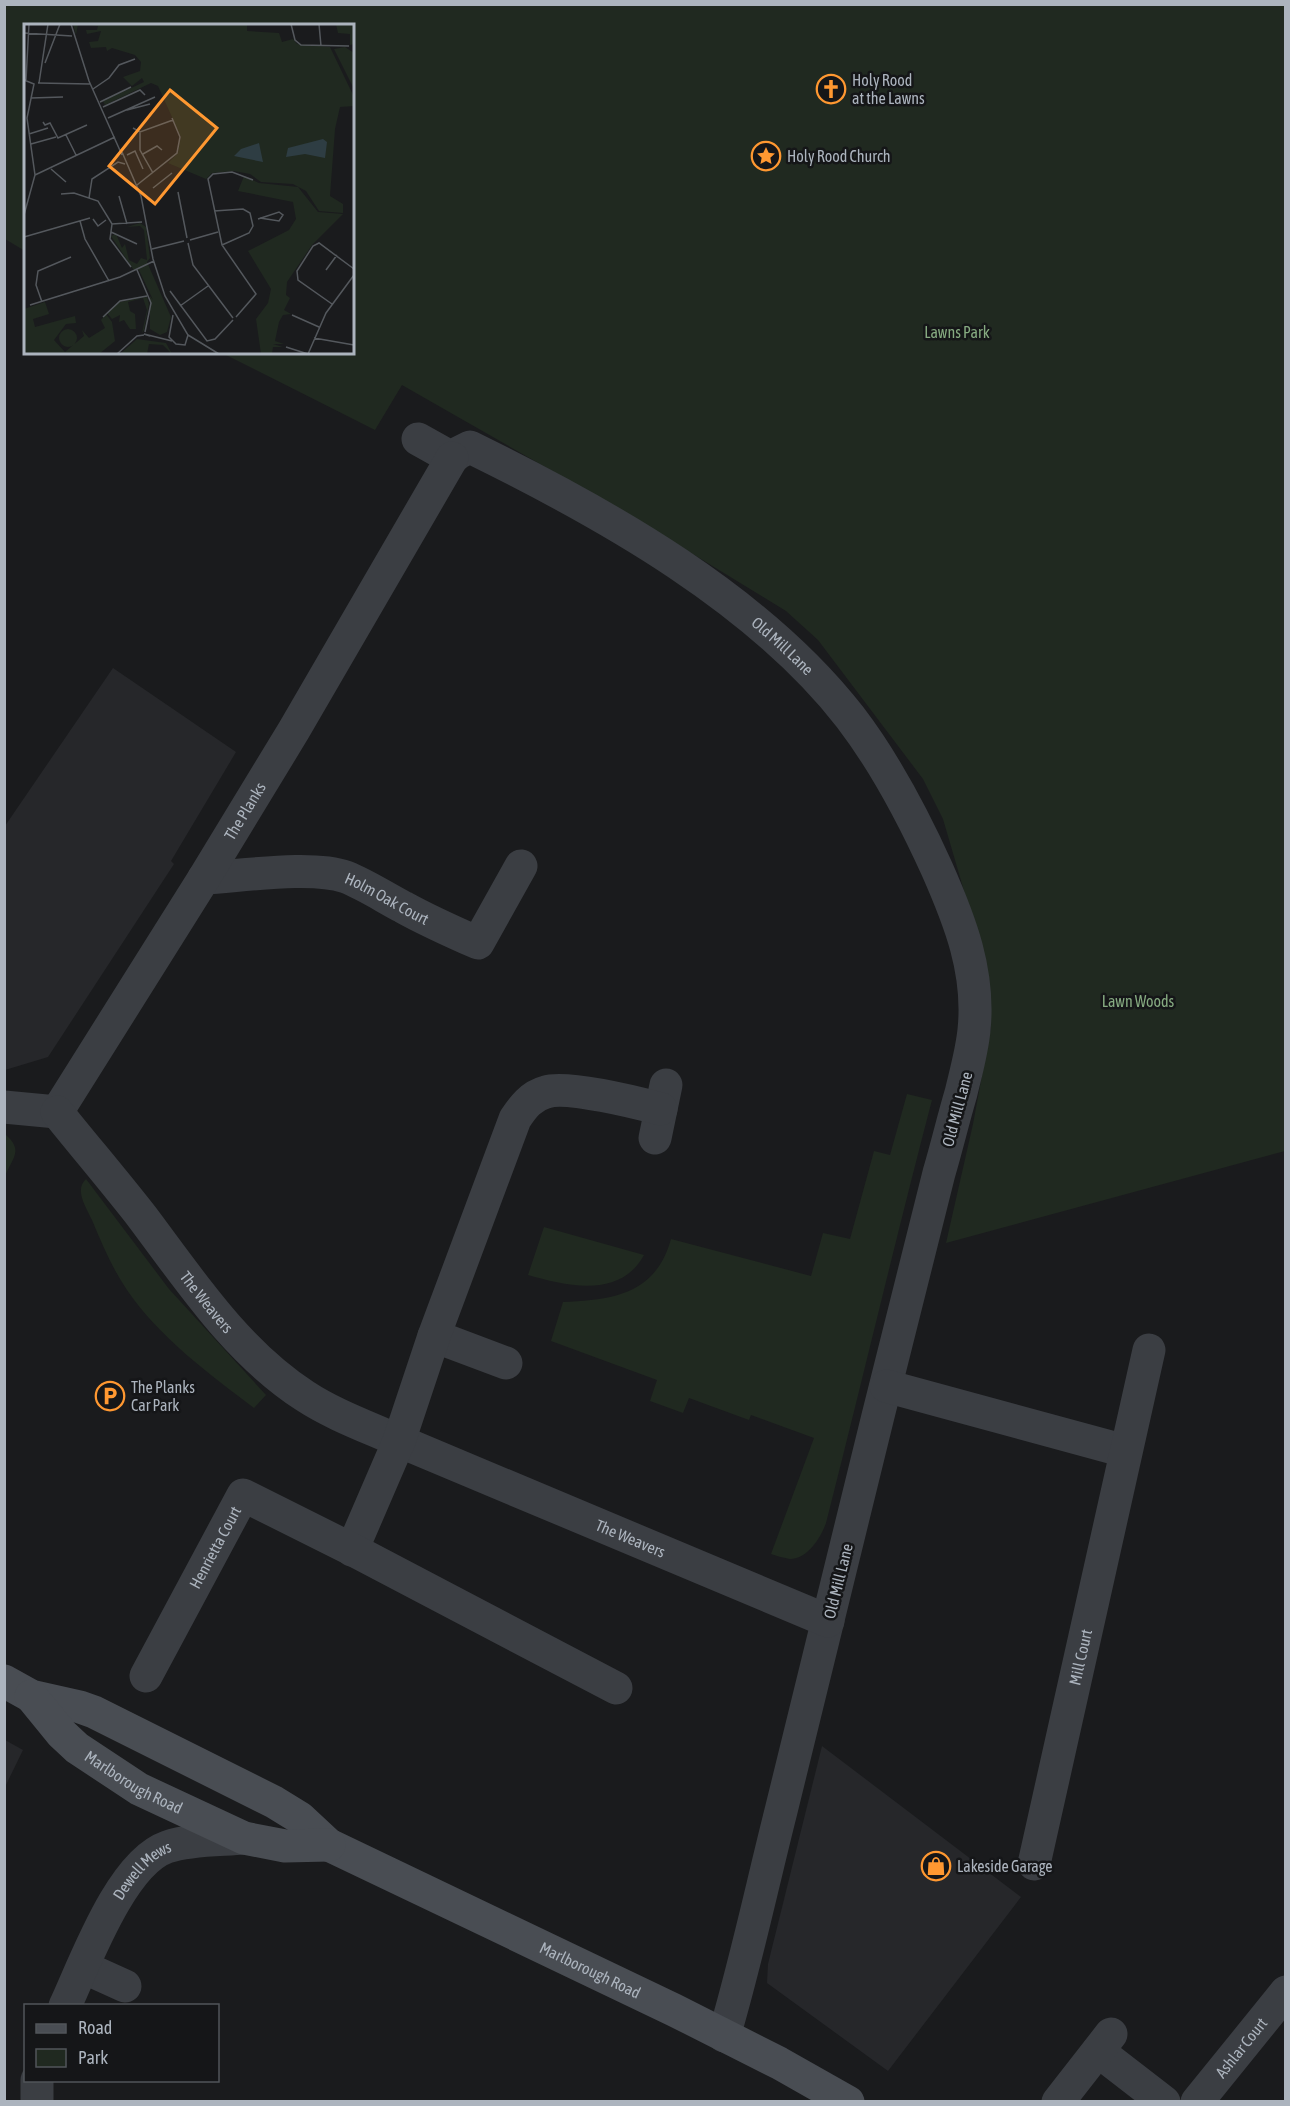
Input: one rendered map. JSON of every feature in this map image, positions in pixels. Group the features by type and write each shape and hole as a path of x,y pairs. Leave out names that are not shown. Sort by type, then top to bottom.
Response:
{"main road":[{"name":"Marlborough Road","path":"18,1689 77,1748 120,1778 170,1804 244,1838 285,1846 329,1845"},
{"name":"Marlborough Road","path":"18,1689 93,1712 274,1802 300,1818 329,1845 545,1947 779,2063 848,2102"}],"street":[{"path":"418,439 452,458"},
{"name":"Old Mill Lane","path":"452,458 470,447 645,543 717,590 796,658 848,714 869,742 899,790 963,932 971,962 975,1002 969,1062 724,2036"},
{"name":"The Planks","path":"57,1112 300,720 452,458"},
{"name":"Holm Oak Court","path":"204,878 302,872 345,877 443,928 478,943 521,866"},
{"path":"352,1550 399,1441 434,1336 494,1172 515,1119 523,1107 534,1097 548,1091 562,1090 620,1099 661,1111"},
{"path":"4,1107 57,1112"},
{"name":"The Weavers","path":"57,1112 123,1193 202,1297 274,1373 305,1396 399,1441 828,1621"},
{"path":"434,1336 506,1363"},
{"name":"Mill Court","path":"1034,1864 1149,1350"},
{"path":"886,1386 1125,1451"},
{"name":"Henrietta Court","path":"146,1676 243,1495 616,1688"},
{"name":"Dewell Mews","path":"66,2004 119,1893 150,1857 166,1847 180,1844 244,1838"},
{"path":"83,1967 125,1986"},
{"name":"Ashlar Court","path":"1197,2102 1286,1992"},
{"path":"1058,2102 1105,2042 1164,2102"},
{"path":"37,2082 37,2102"}],"shaded area":[{"path":"113,668 236,752 171,861 174,864 48,1057 5,1070 5,826"},
{"path":"5,1740 23,1750 5,1787"},
{"path":"822,1746 1021,1897 888,2071 767,1983 768,1964"}],"green space":[{"name":"Lawns Park","path":"5,5 1285,5 1285,1151 946,1243 973,1124 991,1027 989,989 981,949 943,819 923,779 818,640 786,611 624,512 402,385 375,430 224,354 354,354 354,24 24,24 24,250 5,239"},
{"path":"907,1094 932,1100 826,1523 817,1541 803,1555 790,1559 780,1557 771,1554 814,1438 751,1415 749,1420 689,1398 683,1413 650,1401 657,1380 551,1341 563,1302 615,1296 643,1283 655,1272 671,1239 811,1276 823,1233 850,1239 874,1151 890,1155"},
{"path":"5,1134 14,1144 15,1154 5,1176"},
{"path":"86,1179 169,1289 266,1395 254,1408 169,1339 127,1290 108,1256 82,1199 81,1188"},
{"path":"544,1227 644,1255 634,1269 607,1284 576,1285 528,1275"}],"place":[{"name":"Holy Rood at the Lawns","path":"831,89"},
{"name":"Holy Rood Church","path":"766,156"},
{"name":"The Planks Car Park","path":"110,1396"},
{"name":"Lakeside Garage","path":"936,1866"}],"park label":[{"name":"Lawn Woods","path":"1138,1001"}]}
